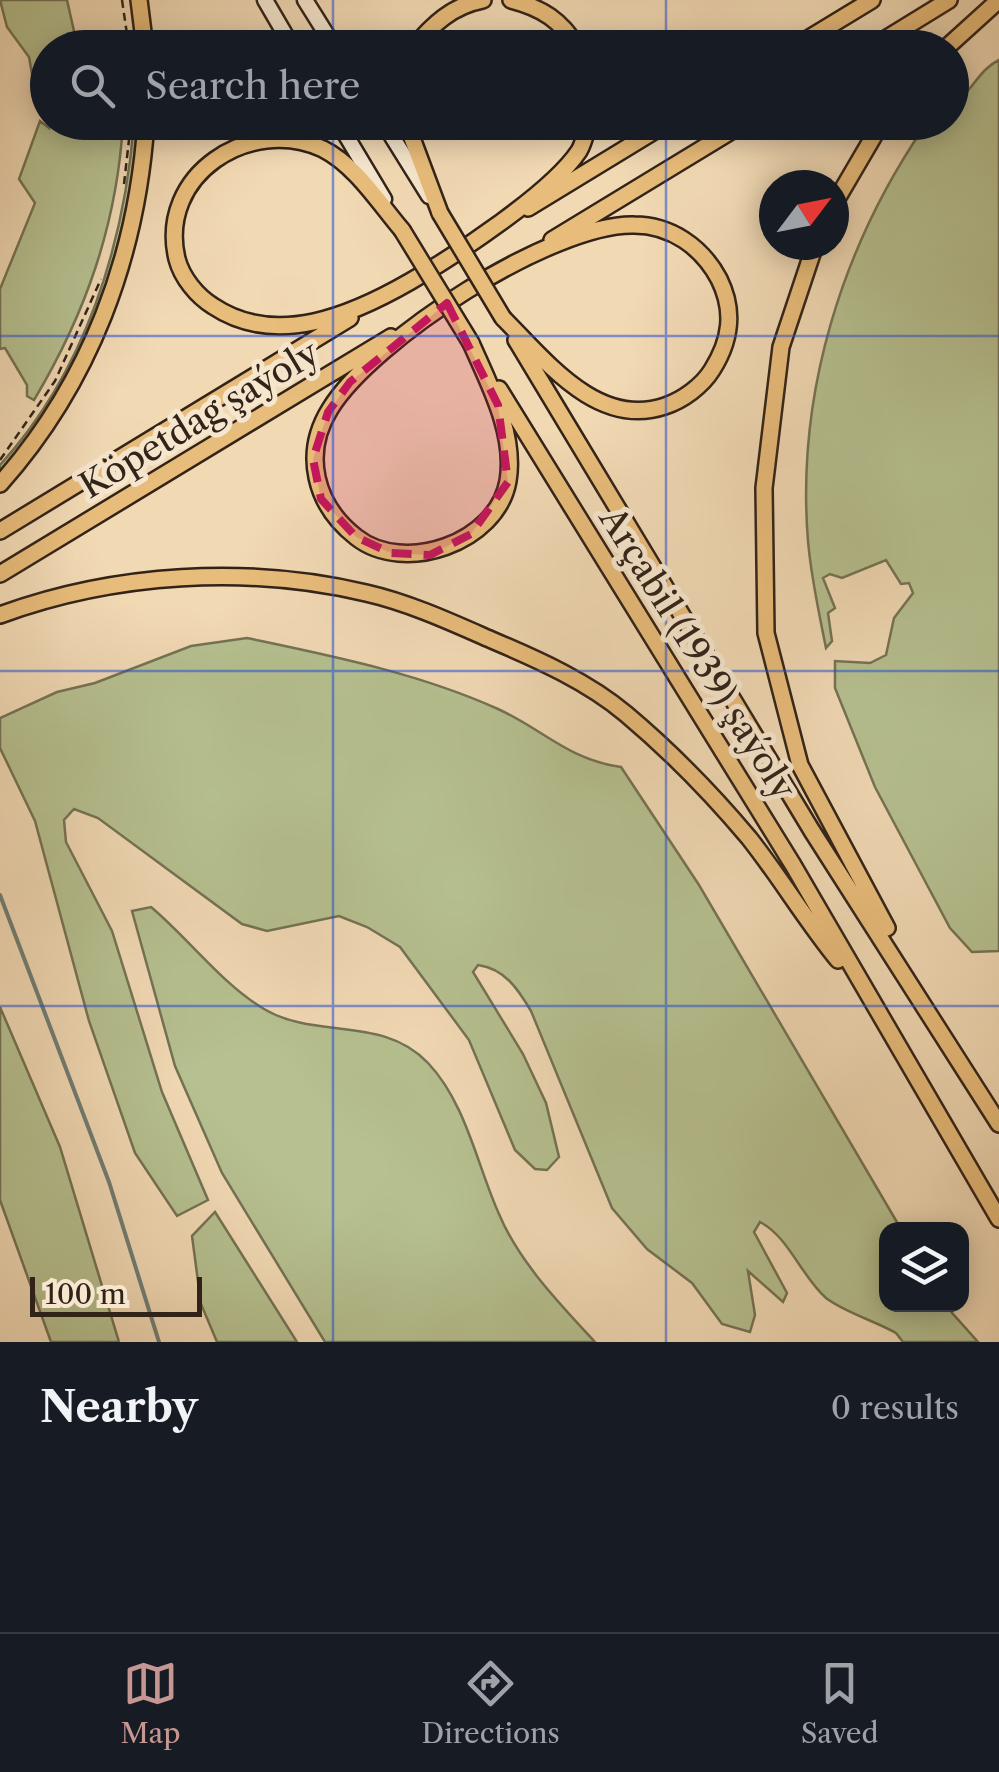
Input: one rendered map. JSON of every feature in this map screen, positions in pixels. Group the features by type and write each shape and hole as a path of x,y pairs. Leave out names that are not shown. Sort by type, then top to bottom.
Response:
{"main road":[{"path":"139,0 143,30"},
{"path":"429,30 463,4 483,0"},
{"path":"511,0 539,7 567,30"},
{"path":"823,30 872,0"},
{"path":"901,30 950,0"},
{"path":"966,30 999,0"},
{"path":"0,484 62,401 103,320 133,228 144,140"},
{"path":"258,140 210,159 188,188 176,226 177,260 198,296 236,321 292,328 336,316 409,282 640,140"},
{"path":"283,140 325,150 350,170 402,230"},
{"path":"413,140 440,213"},
{"path":"490,231 579,151 583,140"},
{"path":"471,343 498,405 507,448 508,482 495,507 471,534 430,555 390,553 356,538 321,499 313,458 328,412 350,382 428,314 716,140"},
{"path":"849,178 871,140"},
{"name":"Arçabil (1939) şaýoly","path":"440,213 812,831 931,1011 999,1124"},
{"path":"503,318 557,373 600,404 642,414 677,402 707,379 729,344 728,298 709,260 679,235 633,224 578,238 510,265"},
{"name":"Arçabil (1939) şaýoly","path":"402,230 793,864 999,1220"},
{"path":"809,260 781,347 764,488 766,633 800,765 931,1011"},
{"name":"Köpetdag şaýoly","path":"0,532 409,282"},
{"name":"Köpetdag şaýoly","path":"0,574 428,314"},
{"path":"0,615 28,604 159,578 267,578 367,593 489,638 544,662 623,711 678,760 750,839 800,915 861,987"}],"street":[{"path":"265,0 282,30"},
{"path":"305,0 324,30"},
{"name":"Arçabil (1939) şaýoly","path":"349,140 402,230"},
{"name":"Arçabil (1939) şaýoly","path":"394,140 440,213"},
{"path":"931,1011 999,1112"}],"path":[{"path":"122,0 126,30"},
{"path":"124,187 129,140"},
{"path":"0,460 60,372 103,274"}],"highlighted area":[{"path":"447,303 498,405 508,482 471,534 430,555 391,553 356,537 321,499 313,459 328,412 350,382"}],"green space":[{"path":"0,0 67,0 74,30 30,30 30,63 7,27"},
{"path":"999,60 999,951 972,952 950,928 875,787 835,688 835,661 870,663 886,655 894,618 913,593 909,583 901,584 886,560 842,578 830,574 823,578 835,608 828,613 832,641 826,648 809,554 806,486 818,377 848,272 895,173 916,140 969,140 969,88"},
{"path":"33,140 122,140 114,197 96,267 69,334 34,400 27,396 27,385 5,348 0,349 0,289 35,203 19,179"},
{"path":"132,140 137,140 112,264 79,352 30,434 0,472 0,465 30,429 77,348 110,261"},
{"path":"247,638 374,667 468,696 586,758 621,767 699,885 897,1222 879,1222 879,1312 951,1312 978,1342 903,1342 896,1333 826,1298 779,1237 760,1222 754,1232 787,1293 783,1302 748,1271 755,1315 750,1332 722,1324 692,1283 647,1249 612,1208 531,1011 503,976 478,965 473,972 523,1054 546,1103 559,1157 547,1170 535,1169 515,1150 469,1040 400,947 339,916 267,931 242,924 98,818 74,809 64,820 66,842 112,931 162,1092 208,1200 177,1216 135,1153 89,1021 35,821 0,748 0,718 57,692 95,683 191,646"},
{"path":"151,907 234,987 264,1009 305,1024 391,1039 428,1063 461,1115 507,1232 541,1282 595,1342 325,1342 222,1173 175,1066 132,911"},
{"path":"0,1007 60,1147 119,1342 51,1342 0,1200"},
{"path":"215,1212 297,1342 217,1342 201,1304 192,1236"}],"waterway":[{"path":"0,895 109,1182 159,1342"}]}
